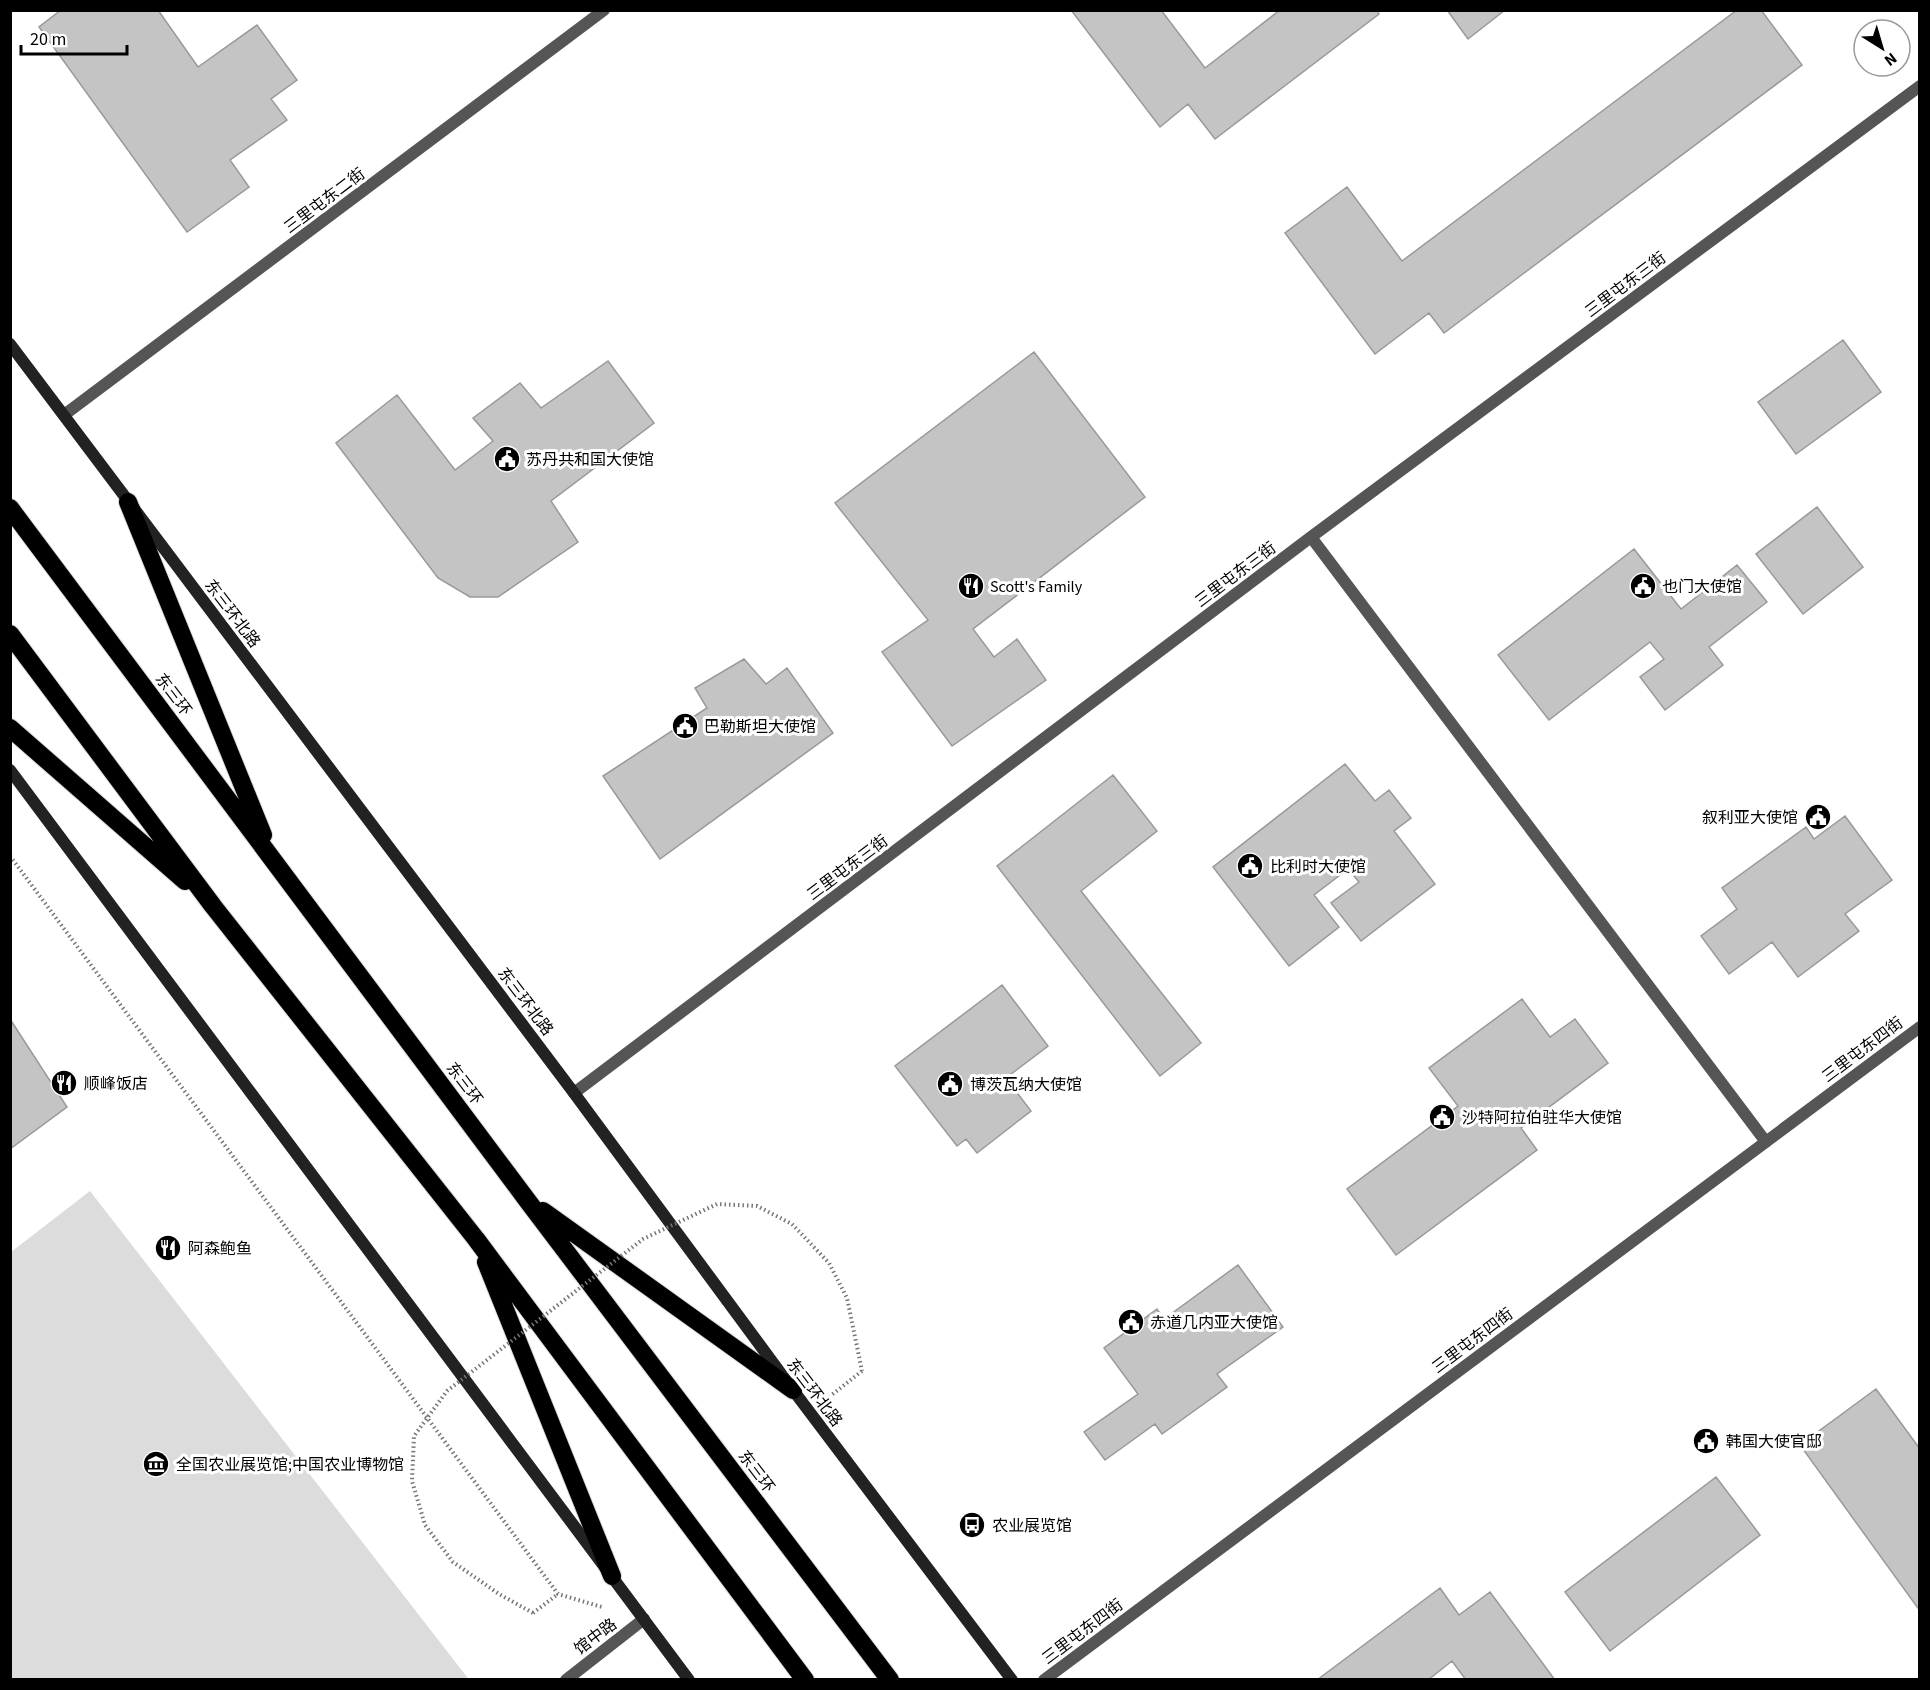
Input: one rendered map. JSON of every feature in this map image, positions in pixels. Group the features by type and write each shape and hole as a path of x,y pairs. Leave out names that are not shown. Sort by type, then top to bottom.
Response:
{"highway":[{"path":"128,501 273,859"},
{"name":"东三环","path":"10,508 890,1680"},
{"path":"10,634 213,906 476,1239 805,1680"},
{"path":"10,728 213,906"},
{"path":"528,1200 793,1390"},
{"path":"476,1239 612,1576"}],"street":[{"name":"三里屯东二街","path":"64,415 604,10"},
{"name":"三里屯东三街","path":"574,1093 1311,537 1920,86"},
{"name":"东三环北路","path":"10,344 574,1093 793,1390 1012,1680"},
{"path":"1311,537 1766,1142"},
{"path":"10,770 689,1680"},
{"name":"三里屯东四街","path":"1044,1680 1920,1027"},
{"name":"馆中路","path":"566,1680 644,1619"}],"path":[{"path":"10,856 558,1594 644,1619"},
{"path":"558,1594 533,1613 499,1594 453,1562 425,1525 412,1481 414,1436 447,1391 643,1239 717,1203 757,1206 792,1224 829,1263 847,1298 862,1371 810,1412"}],"shaded area":[{"name":"全国农业展览馆;中国农业博物馆","path":"90,1191 469,1679 11,1679 11,1252"}],"building":[{"path":"61,10 158,10 198,67 257,25 297,80 271,99 287,120 230,160 249,187 187,232 39,27"},
{"path":"1071,10 1161,10 1205,68 1280,10 1377,10 1379,14 1215,139 1188,104 1160,127"},
{"path":"1447,10 1505,10 1468,39"},
{"path":"1737,10 1761,10 1802,65 1444,333 1429,313 1375,354 1285,233 1347,187 1402,261"},
{"path":"1843,340 1881,392 1796,454 1758,402"},
{"path":"1034,352 1145,497 973,629 994,657 1017,639 1046,680 952,746 882,652 928,620 835,503"},
{"path":"608,361 654,423 551,501 578,542 498,597 470,597 438,578 336,443 397,395 455,470 493,441 473,418 520,383 541,408"},
{"path":"1817,507 1863,567 1803,614 1756,554"},
{"path":"1634,549 1681,609 1737,565 1767,602 1709,647 1723,665 1665,710 1640,677 1664,659 1650,642 1549,720 1498,655"},
{"path":"744,659 766,684 787,668 833,733 660,859 603,776 707,708 695,688"},
{"path":"1345,764 1375,801 1389,790 1411,818 1394,831 1435,884 1361,941 1331,903 1359,882 1348,869 1314,895 1339,927 1289,966 1213,867"},
{"path":"1113,775 1157,831 1081,891 1201,1043 1160,1076 997,866"},
{"path":"1845,816 1892,880 1845,914 1859,931 1798,977 1772,942 1729,974 1701,936 1737,909 1722,888 1806,827 1814,839"},
{"path":"1002,985 1048,1046 1006,1078 1031,1111 977,1153 966,1139 957,1146 895,1066"},
{"path":"1522,999 1550,1037 1575,1019 1608,1063 1521,1128 1537,1150 1396,1255 1347,1189 1458,1106 1429,1068"},
{"path":"10,1019 67,1107 10,1149"},
{"path":"1238,1265 1283,1327 1217,1374 1227,1387 1162,1434 1155,1424 1105,1460 1084,1432 1138,1394 1104,1348 1157,1309 1164,1319"},
{"path":"1876,1389 1920,1449 1920,1611 1800,1445"},
{"path":"1716,1477 1760,1535 1610,1651 1565,1592"},
{"path":"1440,1588 1459,1615 1490,1592 1555,1680 1466,1680 1452,1661 1428,1680 1317,1680"}],"place":[{"name":"苏丹共和国大使馆","path":"507,459"},
{"name":"Scott's Family","path":"971,586"},
{"name":"也门大使馆","path":"1643,586"},
{"name":"巴勒斯坦大使馆","path":"685,726"},
{"name":"叙利亚大使馆","path":"1818,817"},
{"name":"比利时大使馆","path":"1250,866"},
{"name":"顺峰饭店","path":"64,1083"},
{"name":"博茨瓦纳大使馆","path":"950,1084"},
{"name":"沙特阿拉伯驻华大使馆","path":"1442,1117"},
{"name":"阿森鲍鱼","path":"168,1248"},
{"name":"赤道几内亚大使馆","path":"1131,1322"},
{"name":"韩国大使官邸","path":"1706,1441"},
{"name":"全国农业展览馆;中国农业博物馆","path":"156,1464"},
{"name":"农业展览馆","path":"972,1525"}]}
